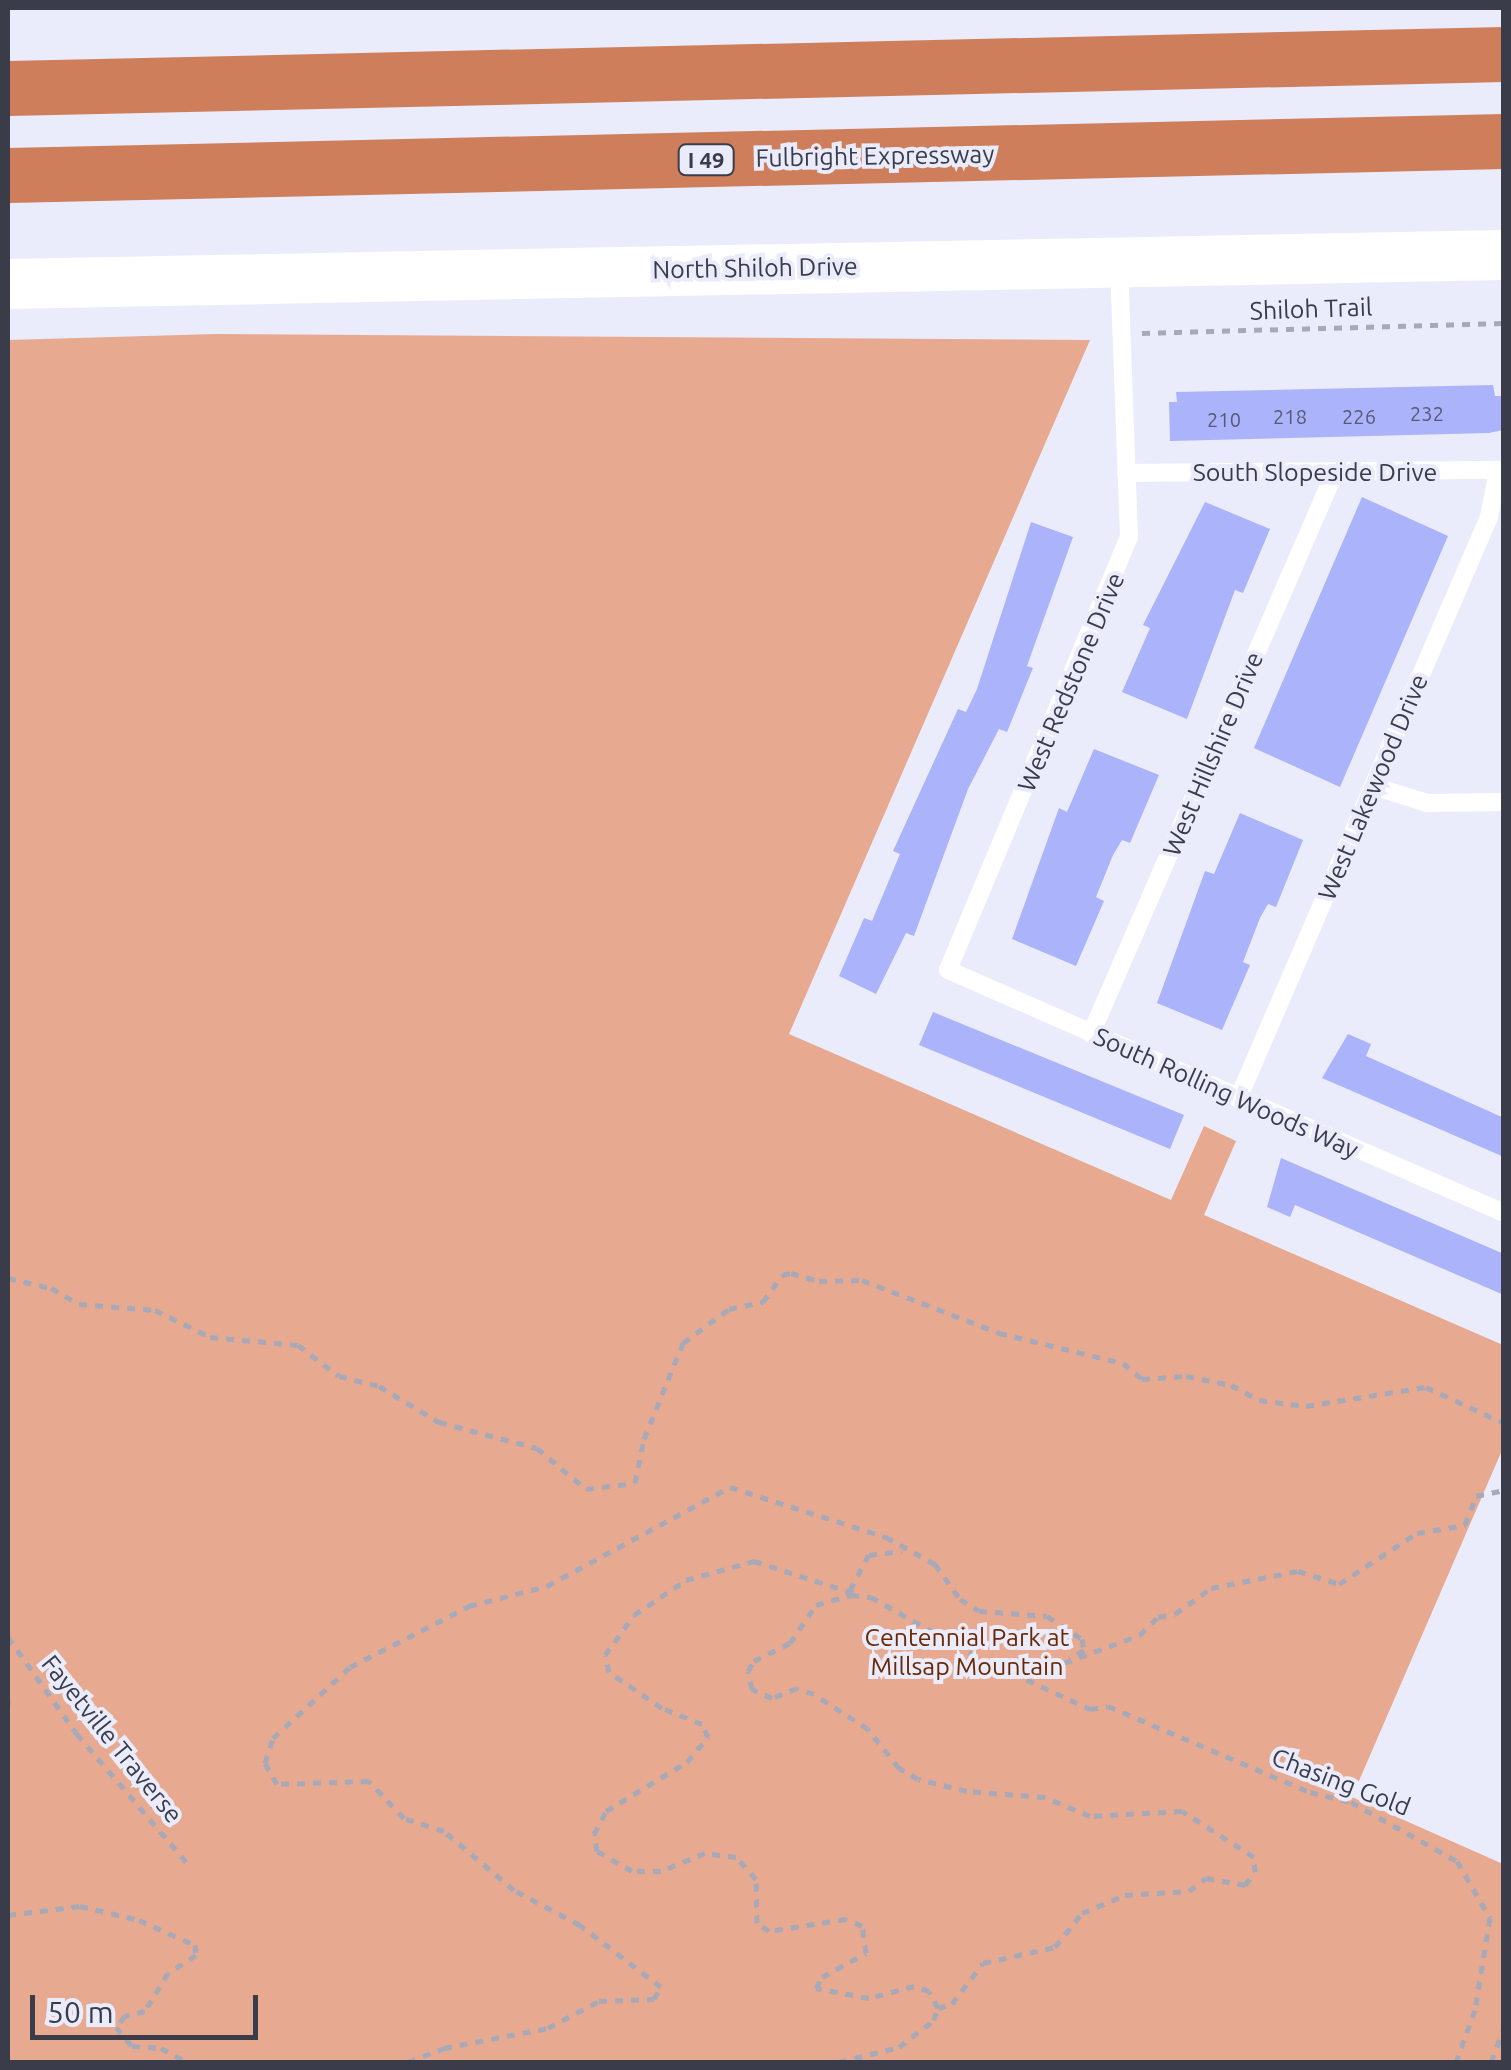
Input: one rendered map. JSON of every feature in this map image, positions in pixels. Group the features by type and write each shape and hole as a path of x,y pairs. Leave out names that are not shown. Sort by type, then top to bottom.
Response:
{"highway":[{"path":"8,88 1504,54"},
{"name":"Fulbright Expressway","path":"8,176 1504,141"},
{"path":"1405,144 1504,160"}],"main road":[{"name":"North Shiloh Drive","path":"8,284 1504,255"}],"lane":[{"name":"West Redstone Drive","path":"948,970 1116,582 1129,538 1119,260"},
{"name":"South Slopeside Drive","path":"1126,473 1501,470"},
{"name":"West Lakewood Drive","path":"1238,1099 1489,517 1501,470"},
{"name":"West Hillshire Drive","path":"1092,1034 1334,474"},
{"path":"1373,786 1427,803 1504,802"},
{"name":"South Rolling Woods Way","path":"948,970 1504,1213"}],"path":[{"name":"Shiloh Trail","path":"1119,334 1504,323"},
{"path":"8,1278 51,1288 79,1304 155,1310 210,1337 287,1341 339,1376 379,1386 438,1422 537,1448 586,1489 634,1482 644,1439 683,1343 729,1308 764,1302 782,1275 791,1273 819,1282 862,1280 999,1333 1124,1363 1142,1379 1186,1376 1230,1385 1259,1400 1306,1406 1426,1388 1504,1423"},
{"path":"408,2062 444,2048 548,2028 600,2001 654,2000 660,1982 580,1925 514,1890 444,1831 404,1818 369,1780 277,1784 264,1764 273,1738 350,1667 469,1606 548,1586 718,1490 730,1487 873,1532 935,1564 960,1599 979,1611 1047,1616 1082,1639 1084,1650 1066,1660 1034,1674 1010,1671"},
{"path":"1066,1660 1078,1662 1140,1635 1158,1617 1175,1614 1211,1588 1298,1571 1339,1584 1417,1533 1465,1525 1476,1496 1504,1490"},
{"path":"850,1590 869,1555 906,1551"},
{"path":"860,1596 754,1561 686,1580 634,1615 605,1655 609,1672 662,1708 702,1724 708,1738 687,1762 606,1810 594,1834 597,1851 614,1865 646,1872 705,1853 736,1858 756,1879 756,1918 763,1929 782,1932 846,1919 862,1926 866,1954 822,1976 816,1988 825,1994 869,1998 914,1986 928,1991 938,2008"},
{"path":"839,2062 899,2047 934,2020 938,2008 958,1998 983,1962 1054,1947 1082,1913 1112,1900 1188,1891 1206,1878 1245,1886 1255,1862 1246,1848 1182,1811 1090,1816 1044,1797 967,1792 918,1779 900,1768 868,1729 814,1694 796,1688 772,1698 752,1689 748,1671 754,1661 790,1643 809,1610 833,1598 860,1596"},
{"name":"Chasing Gold","path":"860,1596 1090,1709 1108,1706 1310,1792 1351,1802 1457,1861 1490,1918 1475,2010 1456,2062"},
{"name":"Fayetville Traverse","path":"8,1637 76,1734 188,1864"},
{"path":"8,1698 8,1708"},
{"path":"8,1915 80,1906 138,1920 195,1945 196,1955 168,1973 145,2012 125,2016 116,2027 132,2046 161,2048 187,2062"},
{"path":"1491,2062 1504,2028"}],"green space":[{"name":"Centennial Park at Millsap Mountain","path":"216,334 1090,340 789,1034 1171,1200 1204,1126 1236,1141 1204,1215 1503,1345 1503,1448 1352,1797 1503,1864 1503,2062 8,2062 8,340"}],"building":[{"path":"1493,385 1495,396 1503,396 1503,430 1489,433 1170,441 1169,402 1177,402 1176,392"},
{"path":"1362,497 1448,536 1340,787 1254,748"},
{"path":"1205,502 1270,529 1243,593 1235,590 1187,719 1122,692 1150,628 1143,625"},
{"path":"1031,522 1073,537 1027,666 1033,668 1007,732 999,729 968,789 914,936 906,933 876,994 839,976 864,918 872,921 900,854 893,851 958,709 966,712 977,689"},
{"path":"1094,749 1159,775 1130,843 1122,840 1113,855 1096,897 1104,901 1076,966 1012,939 1059,808 1067,812"},
{"path":"1240,813 1303,840 1276,907 1268,904 1260,918 1243,962 1250,965 1222,1030 1157,1003 1205,871 1214,874"},
{"path":"933,1012 1184,1115 1170,1149 919,1045"},
{"path":"1348,1034 1371,1044 1366,1056 1504,1118 1504,1157 1322,1078"},
{"path":"1281,1158 1504,1254 1504,1295 1295,1205 1290,1217 1267,1207"}]}
